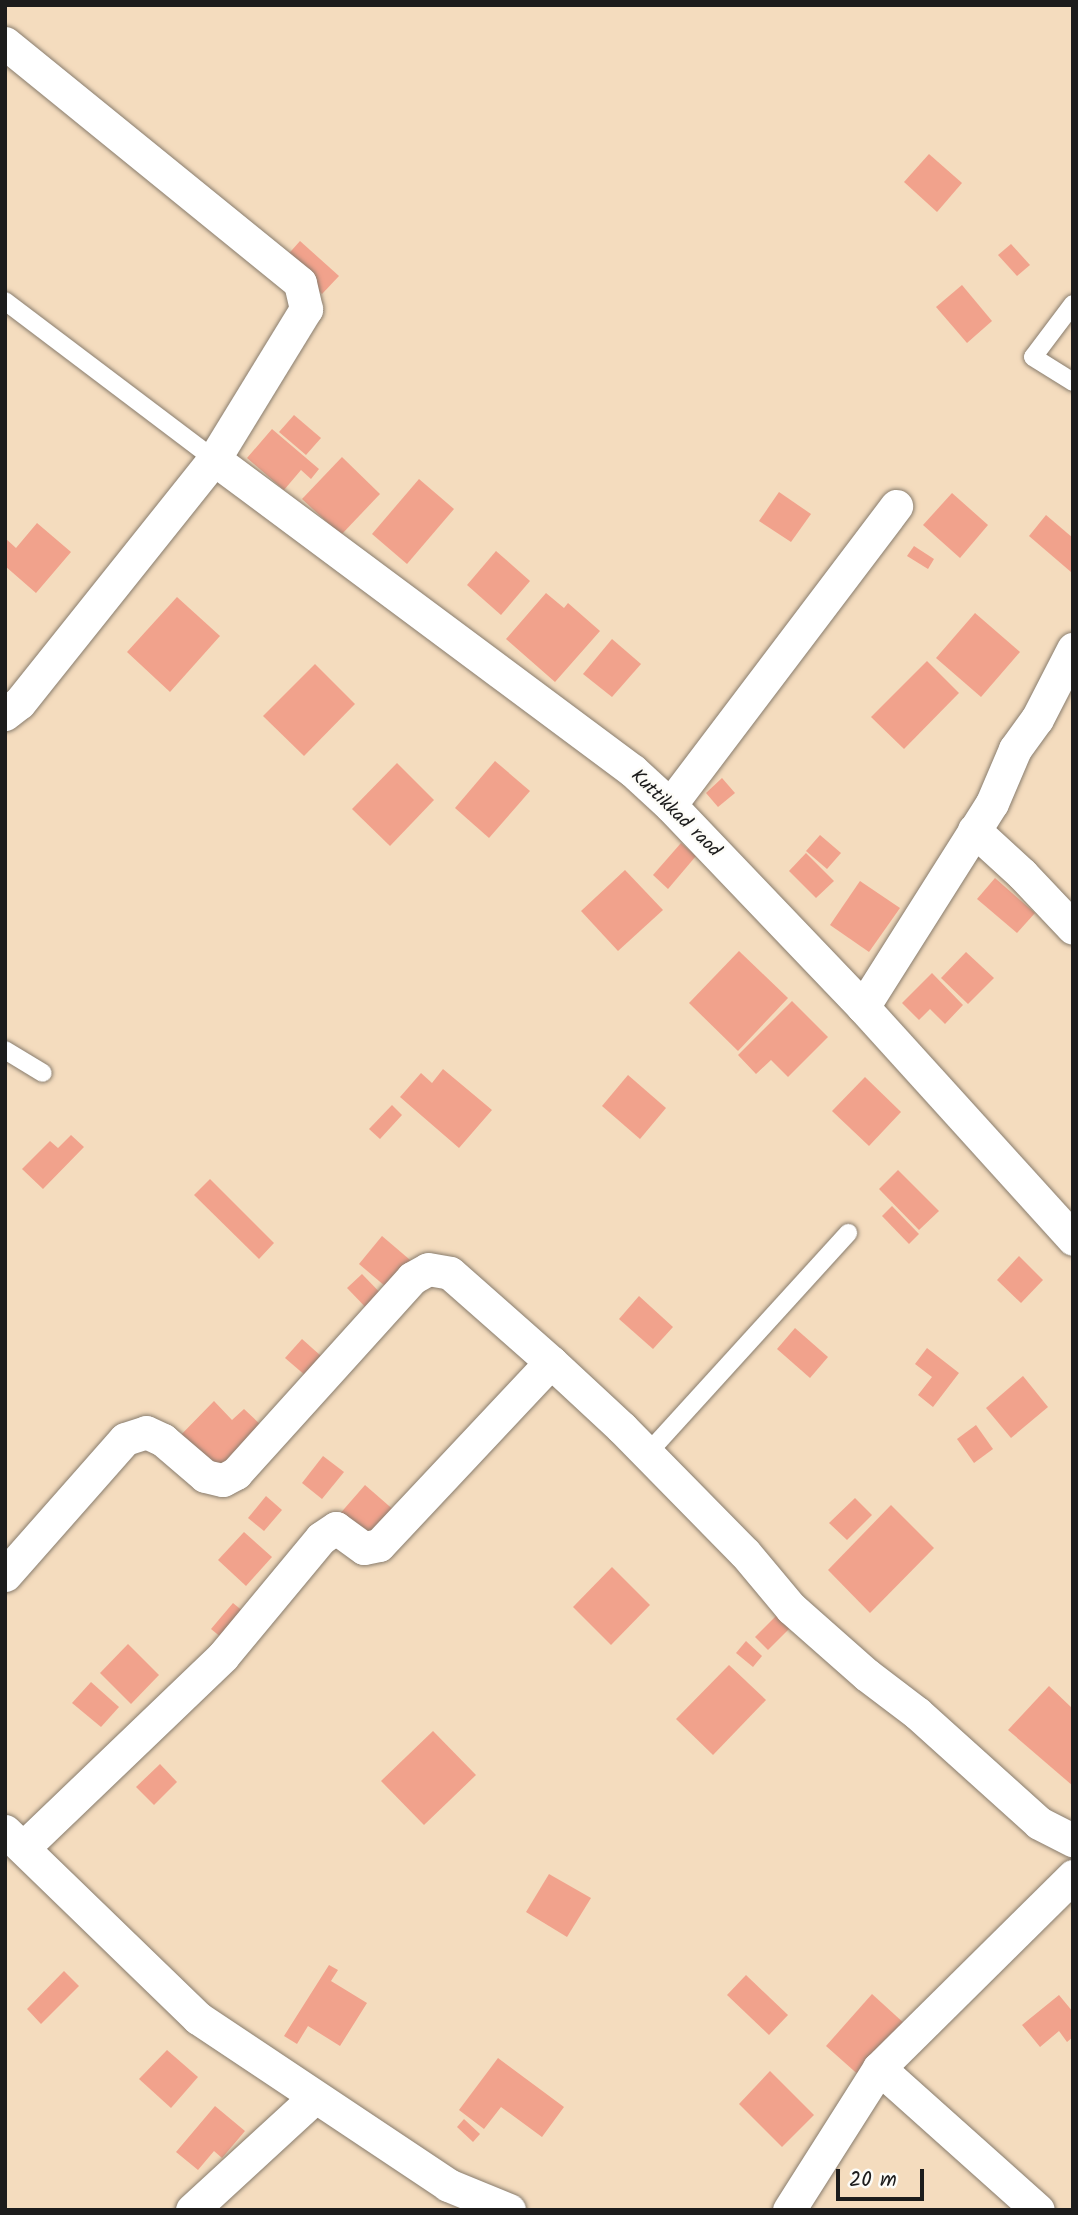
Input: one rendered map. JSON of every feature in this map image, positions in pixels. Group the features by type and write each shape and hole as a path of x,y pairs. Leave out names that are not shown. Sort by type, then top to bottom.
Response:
{"street":[{"path":"5,43 300,283 306,309 214,459 10,704"},
{"name":"Kuttikkad raod","path":"214,459 633,772 670,805 863,1007 1073,1239"},
{"path":"670,805 896,506"},
{"path":"863,1007 992,803 1015,749 1037,719 1073,649"},
{"path":"974,830 1022,874 1073,928"},
{"path":"5,1574 125,1439 146,1432 163,1440 205,1476 223,1480 236,1473 412,1278 428,1269 450,1273 551,1362 647,1454 745,1553 791,1608 867,1675 917,1713 1039,1823 1073,1840"},
{"path":"509,2210 448,2185 198,2018 15,1839 223,1656 321,1538 336,1528 364,1548 379,1545 551,1362"},
{"path":"789,2210 879,2068 1073,1876"},
{"path":"879,2068 1038,2210"},
{"path":"192,2210 314,2098"}],"lane":[{"path":"5,301 214,459"},
{"path":"1073,304 1032,357 1073,382"},
{"path":"5,1050 43,1073"},
{"path":"647,1454 848,1233"}],"building":[{"path":"929,154 962,183 937,212 904,182"},
{"path":"300,241 339,276 322,294 284,259"},
{"path":"1011,244 1030,265 1017,276 998,255"},
{"path":"962,285 992,321 967,343 936,307"},
{"path":"294,415 321,438 306,455 279,432"},
{"path":"272,429 319,469 311,479 301,470 284,490 247,458"},
{"path":"342,457 380,494 341,535 302,499"},
{"path":"419,479 454,509 407,564 372,534"},
{"path":"779,492 811,514 791,542 759,521"},
{"path":"952,493 988,525 960,558 923,525"},
{"path":"1046,515 1073,538 1071,572 1029,536"},
{"path":"37,523 71,552 36,593 5,566 5,538 16,548"},
{"path":"914,546 934,559 928,569 907,556"},
{"path":"496,551 530,581 501,615 467,585"},
{"path":"546,593 564,608 568,603 600,631 555,682 506,639"},
{"path":"177,597 220,636 170,692 127,652"},
{"path":"975,613 1020,652 981,697 936,658"},
{"path":"612,639 641,664 612,697 583,674"},
{"path":"927,661 959,693 904,749 871,717"},
{"path":"315,664 355,704 304,756 263,716"},
{"path":"495,761 530,791 489,838 455,808"},
{"path":"397,763 434,800 390,846 352,809"},
{"path":"722,778 735,793 718,807 706,793"},
{"path":"820,835 841,853 827,869 806,851"},
{"path":"681,843 696,856 668,889 653,875"},
{"path":"806,853 834,881 816,898 789,871"},
{"path":"625,870 663,910 618,951 581,911"},
{"path":"995,878 1035,913 1017,933 977,899"},
{"path":"860,881 900,908 869,952 830,925"},
{"path":"739,951 788,998 738,1051 689,1003"},
{"path":"966,952 994,978 968,1004 941,978"},
{"path":"932,973 963,1005 945,1024 930,1009 919,1020 902,1003"},
{"path":"792,1001 828,1037 788,1077 771,1060 756,1074 738,1055"},
{"path":"443,1069 492,1110 459,1148 400,1097 421,1073 432,1083"},
{"path":"628,1075 666,1108 640,1139 602,1106"},
{"path":"865,1077 901,1112 869,1146 832,1111"},
{"path":"392,1105 402,1115 380,1139 369,1129"},
{"path":"71,1135 84,1147 43,1189 22,1169 50,1141 58,1148"},
{"path":"898,1170 939,1211 919,1230 879,1189"},
{"path":"210,1179 274,1243 259,1259 194,1195"},
{"path":"892,1206 919,1234 909,1244 882,1216"},
{"path":"382,1236 416,1265 392,1292 359,1264"},
{"path":"1019,1256 1043,1280 1021,1303 997,1280"},
{"path":"362,1274 389,1302 374,1316 347,1288"},
{"path":"639,1296 673,1327 653,1349 619,1319"},
{"path":"795,1328 828,1357 810,1378 777,1349"},
{"path":"302,1339 330,1364 313,1382 285,1358"},
{"path":"927,1348 959,1373 933,1407 918,1395 932,1377 915,1364"},
{"path":"1023,1376 1048,1407 1011,1438 986,1408"},
{"path":"214,1401 232,1420 244,1409 263,1427 211,1479 174,1442"},
{"path":"976,1425 993,1449 974,1463 957,1439"},
{"path":"323,1456 344,1472 322,1499 302,1483"},
{"path":"365,1485 396,1512 368,1543 338,1516"},
{"path":"266,1496 282,1510 264,1531 248,1518"},
{"path":"855,1498 872,1515 847,1540 829,1523"},
{"path":"891,1505 934,1548 870,1613 828,1570"},
{"path":"244,1532 272,1557 246,1586 218,1560"},
{"path":"612,1567 650,1605 611,1645 573,1607"},
{"path":"233,1603 245,1613 222,1638 211,1629"},
{"path":"777,1615 790,1628 768,1650 755,1637"},
{"path":"746,1641 762,1656 753,1667 736,1653"},
{"path":"128,1644 159,1675 131,1704 100,1673"},
{"path":"729,1665 766,1700 713,1755 676,1719"},
{"path":"91,1682 119,1707 101,1727 72,1703"},
{"path":"1049,1686 1073,1709 1073,1786 1008,1730"},
{"path":"433,1731 476,1775 424,1825 381,1781"},
{"path":"160,1764 177,1782 154,1805 136,1787"},
{"path":"549,1874 591,1898 567,1937 526,1912"},
{"path":"329,1965 338,1970 331,1981 367,2003 340,2046 308,2026 297,2044 284,2036"},
{"path":"64,1971 79,1986 41,2024 27,2009"},
{"path":"746,1975 788,2015 769,2035 727,1995"},
{"path":"872,1994 917,2035 871,2086 826,2046"},
{"path":"1059,1995 1073,2012 1073,2037 1067,2042 1059,2031 1040,2047 1022,2025"},
{"path":"167,2050 198,2077 171,2108 139,2079"},
{"path":"498,2058 564,2107 542,2137 501,2107 484,2129 459,2110"},
{"path":"770,2071 814,2115 782,2147 739,2104"},
{"path":"215,2106 245,2131 222,2158 214,2151 198,2170 176,2152"},
{"path":"464,2119 480,2134 473,2142 457,2127"}]}
